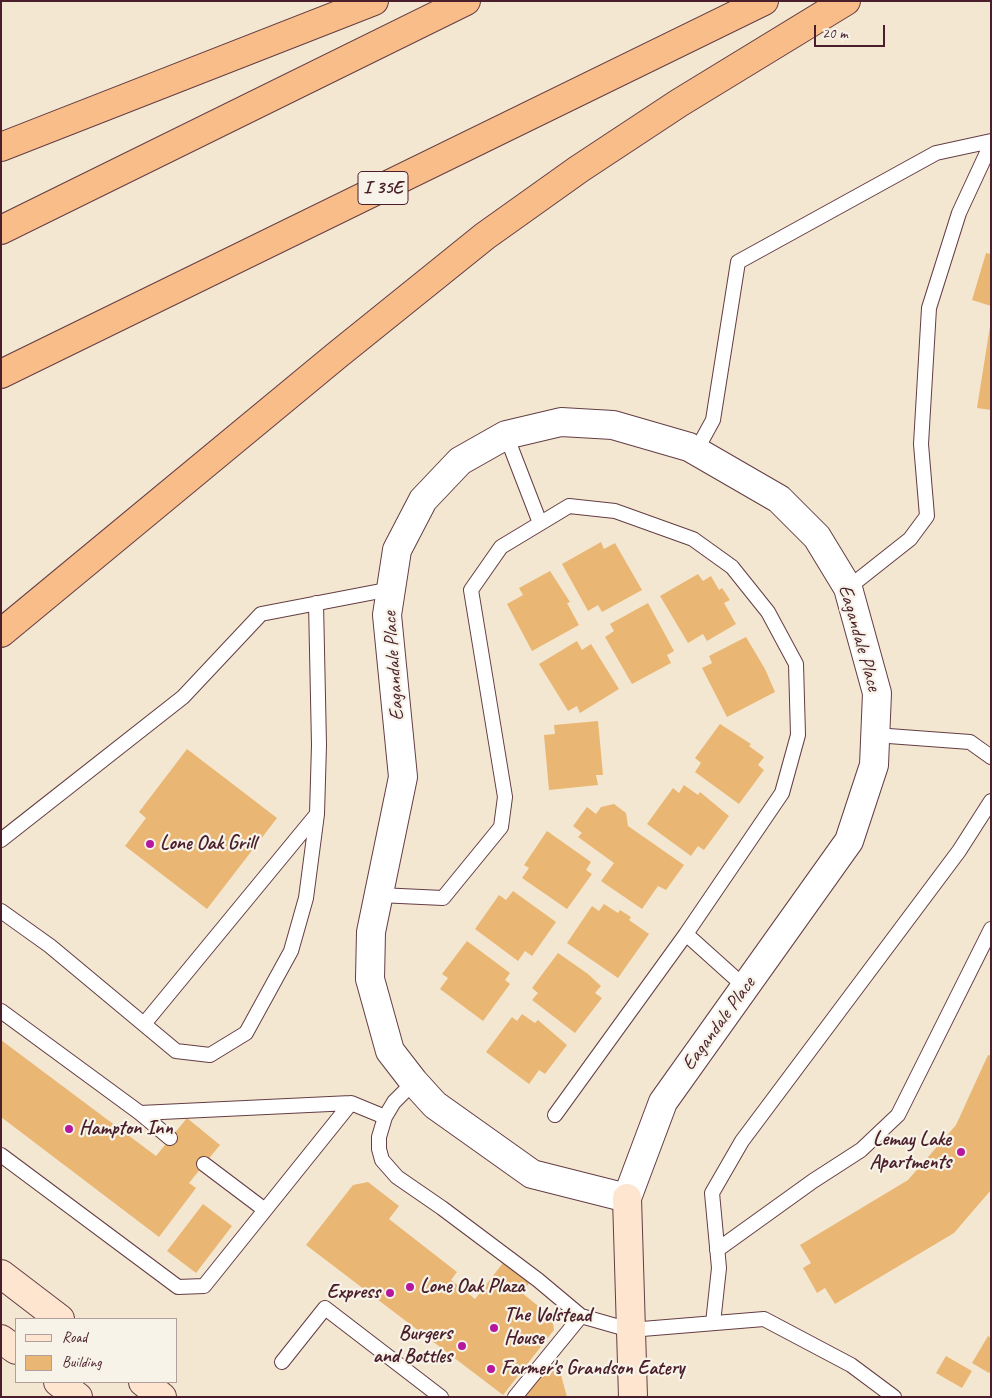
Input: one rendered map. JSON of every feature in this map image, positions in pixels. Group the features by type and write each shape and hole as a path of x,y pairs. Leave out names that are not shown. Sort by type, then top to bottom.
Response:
{"highway":[{"path":"1,147 374,1"},
{"path":"1,230 466,1"},
{"name":"I 35E","path":"1,374 764,1"},
{"path":"1,633 321,368 485,236 578,169 679,103 846,1"}],"street":[{"name":"Eagandale Place","path":"627,1198 532,1174 435,1105 390,1051 370,979 371,932 403,777 387,614 397,550 423,500 460,461 506,435 561,422 614,425 689,447 779,499 817,537 848,588 877,693 874,765 849,841 663,1102 627,1198 633,1397"},
{"path":"1,1274 59,1318"},
{"path":"1,1339 15,1349"},
{"path":"59,1383 78,1397"},
{"path":"144,1383 162,1397"}],"lane":[{"path":"696,452 713,420 738,262 936,153 991,143"},
{"path":"848,588 910,539 927,516 921,444 929,308 959,213 991,143"},
{"path":"506,435 540,524"},
{"path":"379,894 443,898 501,826 505,797 471,590 501,547 569,506 615,511 693,539 732,567 768,612 796,664 798,735 782,793 686,934 555,1115"},
{"path":"1,840 183,697 261,614 391,589"},
{"path":"1,911 50,946 176,1051 210,1056 246,1033 291,951 306,898 317,814 319,745 316,603"},
{"path":"875,735 970,742 991,757"},
{"path":"713,1323 719,1268 712,1193 742,1142 959,851 991,801"},
{"path":"144,1024 317,814"},
{"path":"717,1250 812,1181 861,1150 898,1115 991,929"},
{"path":"686,934 745,988"},
{"path":"1,1010 140,1113 170,1138"},
{"path":"414,1082 394,1102 385,1117 379,1137 379,1149 382,1160 397,1177 442,1208 538,1280 581,1316 630,1330 764,1319 851,1365 894,1397"},
{"path":"140,1113 351,1103 385,1117"},
{"path":"1,1155 178,1286 204,1286 351,1103"},
{"path":"204,1164 265,1210"},
{"path":"282,1362 325,1308 441,1397"},
{"path":"515,1397 581,1316"}],"building":[{"path":"986,253 991,254 991,306 972,300"},
{"path":"991,326 991,410 977,408"},
{"path":"601,542 604,549 615,543 642,590 602,612 598,605 588,611 562,564"},
{"path":"550,571 570,602 567,603 579,625 532,651 507,604 523,595 519,588"},
{"path":"698,574 703,581 711,576 719,590 722,588 730,600 724,603 736,624 707,641 703,634 688,643 660,596"},
{"path":"648,603 674,651 667,655 671,663 632,684 605,637 614,631 610,624"},
{"path":"746,637 765,669 775,692 727,717 702,668 712,663 709,656"},
{"path":"577,641 582,650 591,644 619,689 580,713 577,706 568,711 539,664"},
{"path":"598,721 603,775 596,775 598,785 549,790 544,735 555,734 554,725"},
{"path":"720,724 751,744 749,746 764,757 758,765 764,770 739,804 695,772 701,763 695,758"},
{"path":"187,749 277,818 207,909 125,846 146,818 139,812"},
{"path":"684,785 698,795 700,792 729,816 704,850 698,846 691,856 647,824 673,788 679,793"},
{"path":"614,804 626,813 628,826 684,865 666,890 658,886 642,909 601,881 614,863 578,837 582,833 573,826 587,807 596,814 601,807"},
{"path":"547,831 591,862 586,870 592,874 567,909 522,878 529,868 524,865"},
{"path":"513,891 556,922 532,956 525,951 518,961 475,929 499,895 506,900"},
{"path":"604,904 618,913 620,910 631,917 629,920 649,934 618,978 567,943 592,906 599,911"},
{"path":"467,941 510,973 505,980 510,984 483,1021 440,989 448,978 442,974"},
{"path":"558,953 588,974 601,986 595,993 602,998 575,1033 532,1000 538,993 532,988"},
{"path":"522,1014 535,1023 538,1020 567,1045 545,1074 539,1070 529,1084 486,1052 512,1017 517,1021"},
{"name":"Hampton Inn","path":"1,1040 156,1156 187,1118 220,1145 189,1183 196,1188 159,1237 1,1117"},
{"name":"Lemay Lake Apartments","path":"988,1055 991,1056 991,1190 954,1233 835,1304 825,1288 817,1293 803,1268 811,1263 800,1245 908,1180 956,1125"},
{"name":"Lone Oak Plaza","path":"368,1182 399,1206 389,1219 457,1272 451,1280 475,1299 506,1259 532,1279 522,1293 552,1317 554,1330 503,1395 306,1245 353,1185"},
{"path":"203,1204 232,1226 196,1273 167,1251"},
{"path":"988,1336 991,1338 991,1370 989,1373 972,1363"},
{"path":"946,1356 972,1371 962,1388 936,1373"},
{"path":"548,1365 561,1375 567,1397 524,1397"}],"place":[{"name":"Lone Oak Grill","path":"150,844"},
{"name":"Hampton Inn","path":"69,1129"},
{"name":"Lemay Lake Apartments","path":"961,1152"},
{"name":"Lone Oak Plaza","path":"410,1287"},
{"name":"Express","path":"390,1293"},
{"name":"The Volstead House","path":"494,1328"},
{"name":"Burgers and Bottles","path":"462,1346"},
{"name":"Farmer's Grandson Eatery","path":"491,1369"}]}
